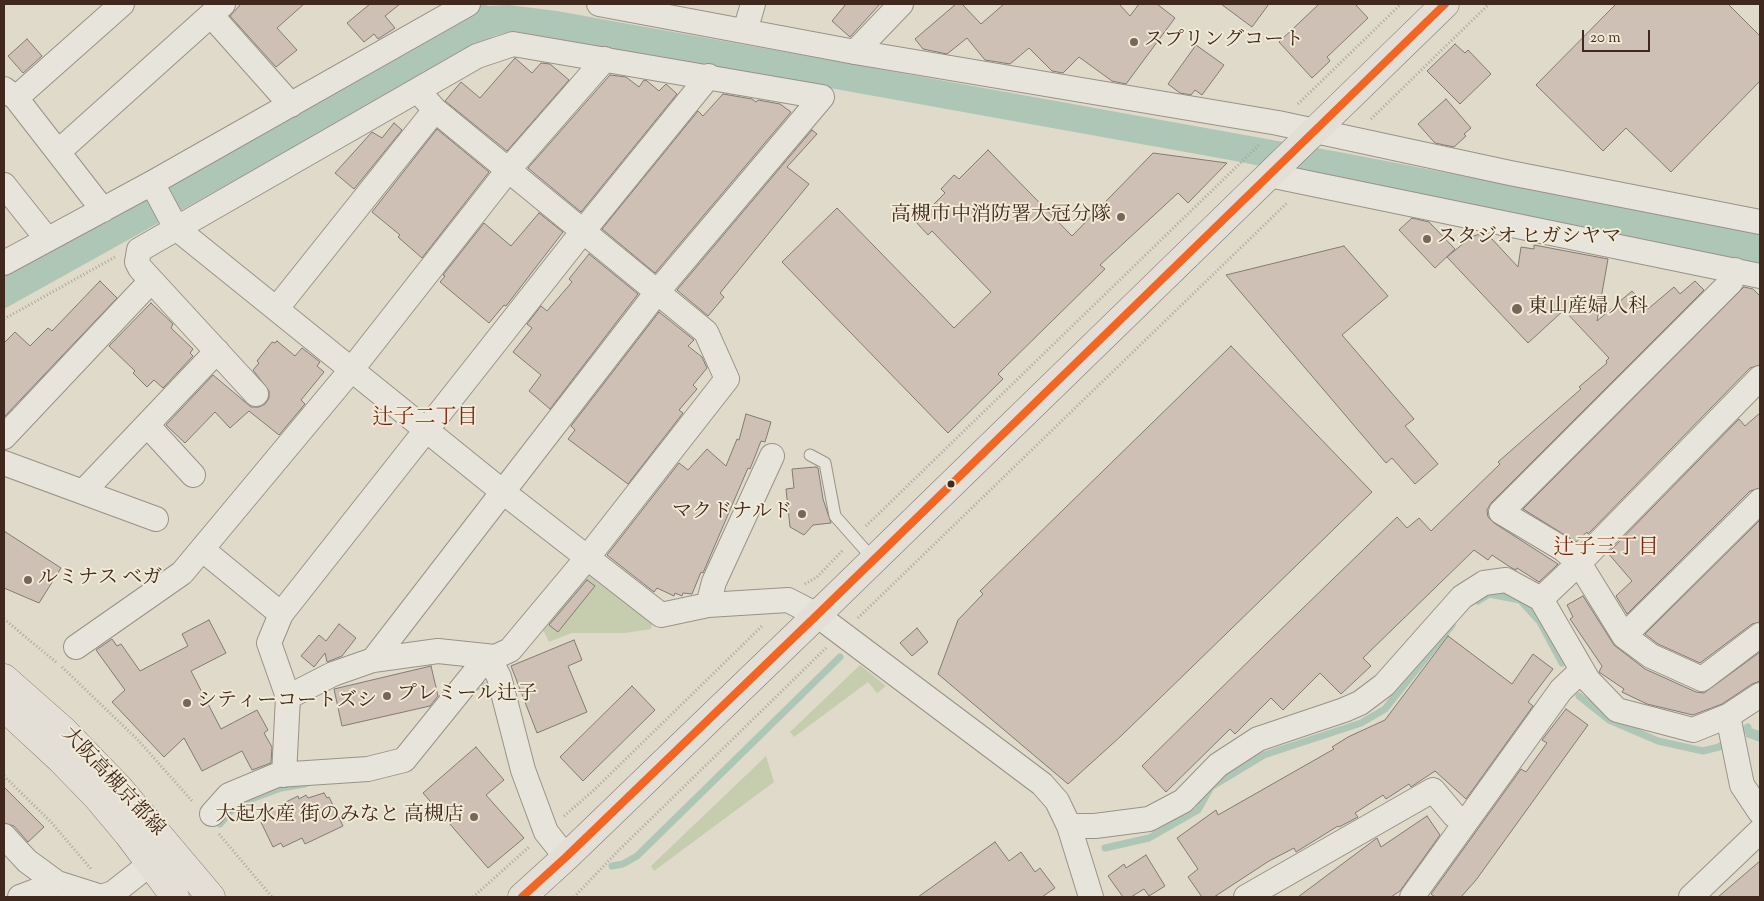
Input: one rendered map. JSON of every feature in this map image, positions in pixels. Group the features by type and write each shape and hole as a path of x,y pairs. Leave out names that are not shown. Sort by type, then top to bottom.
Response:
{"main road":[{"path":"522,897 566,857 874,560 1445,4"},
{"name":"大阪高槻京都線","path":"4,678 64,731 120,788 211,897"},
{"name":"大阪高槻京都線","path":"4,707 60,758 97,797 175,897"}],"street":[{"path":"103,210 10,93 122,4"},
{"path":"599,4 855,52 1278,123 1510,173 1760,222"},
{"path":"745,31 753,4"},
{"path":"855,52 901,4"},
{"path":"4,263 103,210 153,187 291,105 465,7"},
{"path":"58,152 217,9 291,105"},
{"path":"256,394 151,281 140,268 137,255 144,246 174,224 418,91 476,56 513,44 709,76 822,97 658,291 373,660"},
{"path":"76,647 182,573 203,550 352,369 509,169 605,59"},
{"path":"284,775 288,697 269,643 281,614 584,230 709,76"},
{"path":"288,697 333,674 373,660 438,651 495,657 510,650 588,558 727,378 706,332 584,230 435,110 418,91"},
{"path":"278,308 435,110"},
{"path":"1269,175 1760,276"},
{"path":"4,185 47,239"},
{"path":"153,187 174,224 427,431 661,615 708,606 788,600 817,615 1042,784 1057,801 1069,826 1091,897"},
{"path":"1735,270 1730,282 1501,512 1563,549 1579,563 1624,636 1651,656 1702,679 1760,635"},
{"path":"4,437 151,281"},
{"path":"83,492 217,352"},
{"path":"1541,599 1579,563 1760,378"},
{"path":"147,425 192,475"},
{"path":"708,606 714,582 772,456"},
{"path":"4,463 156,520"},
{"path":"1624,636 1760,501"},
{"path":"203,550 281,614"},
{"path":"1069,826 1095,826 1149,819 1183,801 1218,765 1258,739 1344,710 1360,702 1384,685 1462,597 1484,583 1506,580 1541,599 1588,680 1617,710 1693,730 1728,719 1760,695"},
{"path":"209,818 229,796 277,775 368,769 404,760 488,656"},
{"path":"488,656 499,677 523,770 546,832 566,857"},
{"path":"1412,897 1561,690 1582,670"},
{"path":"1728,719 1742,785 1758,804"},
{"path":"1246,897 1433,790 1454,815 1465,823"},
{"path":"1691,897 1760,831"},
{"path":"4,836 27,861 57,883 101,897 113,893 150,864"},
{"path":"20,897 57,883"}],"lane":[{"path":"810,455 826,463 835,516 874,560"}],"path":[{"path":"1296,106 1401,4"},
{"path":"1364,125 1489,4"},
{"path":"473,897 594,790 788,600 806,583 817,577 854,538 1262,142"},
{"path":"856,623 863,613 1272,219 1305,183"},
{"path":"4,319 121,254 137,255"},
{"path":"4,619 39,646 138,740 209,818 272,897"},
{"path":"574,897 828,646"},
{"path":"4,776 50,822 113,893"}],"shaded area":[{"path":"461,4 509,5 557,11 1350,154 1760,234 1760,264 1230,160 513,31 494,36 4,309 4,276 461,20"},
{"path":"587,571 652,624 651,629 625,633 572,633 549,642 540,624"},
{"path":"860,665 886,686 877,693 868,682 794,737 790,732"},
{"path":"1744,726 1760,731 1760,742 1746,737"},
{"path":"766,756 774,782 654,871 651,866"}],"building":[{"path":"241,4 304,4 277,28 297,50 276,67 230,16"},
{"path":"370,4 400,4 385,16 395,28 378,39 374,34 364,42 347,23"},
{"path":"846,4 880,4 850,37 832,21"},
{"path":"956,4 962,4 981,24 1004,4 1119,4 1130,16 1139,4 1157,4 1175,18 1126,84 1112,81 1079,57 1063,73 1052,71 1029,48 1010,64 985,60 967,38 947,54 923,49 915,39"},
{"path":"1221,4 1269,4 1252,27"},
{"path":"1319,4 1355,4 1368,18 1327,57 1330,61 1312,78 1279,42"},
{"path":"1616,4 1728,4 1760,36 1760,81 1671,172 1626,128 1603,151 1536,85"},
{"path":"27,39 42,56 23,73 8,56"},
{"path":"1455,44 1465,53 1468,50 1491,74 1460,104 1427,71"},
{"path":"1196,45 1224,65 1202,95 1195,90 1191,95 1180,93 1168,84"},
{"path":"515,58 532,73 541,63 550,64 569,80 507,151 445,101 461,82 480,98"},
{"path":"610,75 626,77 639,87 644,80 659,91 666,84 677,94 581,212 528,168"},
{"path":"723,94 752,99 756,102 758,100 780,104 791,112 655,273 602,229 698,111 703,116"},
{"path":"1446,99 1471,128 1464,134 1466,136 1454,147 1435,143 1418,124"},
{"path":"394,123 402,130 354,189 335,173 372,132 382,138"},
{"path":"437,129 489,172 422,258 398,237 400,235 372,212"},
{"path":"812,130 817,134 787,167 809,184 720,293 724,297 708,316 677,290"},
{"path":"988,150 1072,236 1153,153 1227,163 1188,203 1178,193 1100,265 1105,269 998,374 1003,379 948,433 782,262 837,208 954,328 991,292 932,231 928,235 916,222 945,193 941,189 954,175 959,179"},
{"path":"539,213 563,232 506,306 504,305 489,323 440,282 445,276 443,275 484,223 511,246"},
{"name":"スタジオ ヒガシヤマ","path":"1412,218 1429,222 1455,249 1435,268 1399,230"},
{"path":"1480,234 1492,239 1518,267 1521,247 1534,249 1534,245 1608,259 1597,321 1632,291 1648,309 1674,287 1680,294 1695,281 1704,290 1491,503 1487,510 1488,517 1494,523 1558,564 1539,582 1492,555 1488,560 1474,550 1363,658 1371,666 1341,694 1320,673 1283,710 1271,698 1235,734 1230,729 1166,792 1142,766 1267,643 1397,517 1407,528 1419,518 1431,531 1500,464 1498,462 1581,389 1579,387 1607,363 1606,361 1609,358 1564,310 1528,343 1447,257 1471,237"},
{"path":"1344,246 1388,296 1342,335 1414,419 1405,426 1438,464 1415,484 1392,458 1386,463 1226,275"},
{"path":"589,254 638,294 550,409 529,391 541,375 513,352 532,328 527,324 541,306 547,311 572,282 569,279"},
{"path":"100,281 117,298 4,417 4,343 15,332 30,346 48,328 52,331"},
{"path":"1744,287 1753,289 1760,296 1760,365 1750,368 1588,534 1587,532 1576,542 1523,509"},
{"path":"151,303 173,324 171,328 193,349 190,353 193,356 163,388 154,380 147,387 133,373 135,371 109,346"},
{"path":"659,312 694,340 688,346 702,357 707,368 693,385 697,389 679,410 683,413 628,484 568,439 575,430 571,426"},
{"path":"277,341 295,356 302,348 320,362 317,366 324,372 301,400 305,404 279,435 249,411 230,428 215,412 185,443 166,425 213,375 251,407 259,407 265,404 269,398 269,391 253,370 259,363 257,361 272,342 275,343"},
{"path":"1231,346 1372,492 1121,736 1068,784 938,674 958,620 983,594 980,591"},
{"path":"1760,413 1760,488 1750,491 1627,614 1616,596 1632,581 1608,553 1739,419 1745,426"},
{"path":"746,414 771,422 765,442 761,441 750,469 748,468 703,573 701,572 692,594 683,593 682,596 675,593 674,596 657,588 654,592 607,555 679,463 688,470 707,449 726,466 737,439 739,440"},
{"path":"818,468 823,499 831,523 813,525 804,535 790,527 786,489 794,488 792,469"},
{"path":"1760,520 1760,622 1752,624 1700,663 1658,644 1645,634"},
{"name":"ルミナス ベガ","path":"4,531 61,568 39,603 4,588"},
{"path":"587,580 595,586 558,632 549,625"},
{"path":"1583,596 1614,645 1645,669 1696,692 1704,693 1760,652 1760,681 1752,684 1722,704 1693,715 1647,704 1622,692 1624,689 1599,672 1602,666 1570,619 1573,617 1567,605"},
{"path":"209,620 226,653 191,671 221,729 257,710 268,730 264,733 272,747 271,763 252,770 242,751 202,771 184,738 164,757 112,702 125,690 96,650 112,639 117,646 121,644 140,671 188,646 182,634"},
{"path":"339,624 356,638 342,656 327,662 325,653 314,667 301,656 319,635 326,641"},
{"path":"917,628 928,642 912,656 900,643"},
{"path":"1448,636 1512,684 1533,654 1553,669 1528,702 1533,706 1466,799 1435,771 1411,787 1409,784 1386,799 1383,795 1355,813 1358,817 1338,826 1296,852 1294,848 1269,861 1214,897 1202,897 1188,877 1198,869 1177,838 1216,810 1218,815 1334,749 1332,747 1348,737 1385,720"},
{"path":"574,640 582,660 568,666 587,712 537,733 511,666"},
{"name":"プレミール辻子","path":"431,666 438,696 430,706 342,726 334,689"},
{"path":"632,686 655,710 583,781 560,757"},
{"path":"1566,709 1588,725 1476,880 1461,897 1435,897 1431,894 1521,769 1526,772 1547,743 1542,740"},
{"name":"大起水産 街のみなと 高槻店","path":"476,747 504,780 486,795 524,838 488,868 423,793"},
{"path":"4,787 44,827 28,842 14,826 4,823"},
{"path":"324,793 327,798 329,797 343,826 305,844 302,838 283,847 281,843 273,847 258,816 298,796 299,799 306,795 308,798"},
{"path":"1427,816 1440,835 1400,891 1391,897 1298,897 1377,838 1381,847"},
{"path":"995,842 1009,861 1021,852 1035,872 1040,868 1055,888 1042,897 918,897"},
{"path":"1146,855 1165,886 1149,896 1144,889 1131,897 1123,897 1108,876 1124,864 1126,868"},
{"path":"1760,861 1760,897 1718,897"}],"waterway":[{"path":"1478,601 1489,594 1520,600 1540,622 1562,663"},
{"path":"1105,848 1149,838 1198,810 1211,787 1264,755 1361,723 1385,709 1452,625"},
{"path":"612,866 623,864 637,856 840,657"},
{"path":"472,686 489,686 492,694"},
{"path":"1579,696 1609,720 1658,741 1703,751 1719,747 1748,727"},
{"path":"220,824 232,810 254,798 281,788 305,784"}],"transit line":[{"path":"522,897 817,615 1445,4"}],"place":[{"name":"スプリングコート","path":"1134,42"},
{"name":"高槻市中消防署大冠分隊","path":"1121,217"},
{"name":"スタジオ ヒガシヤマ","path":"1427,239"},
{"name":"東山産婦人科","path":"1517,309"},
{"name":"マクドナルド","path":"802,514"},
{"name":"ルミナス ベガ","path":"28,580"},
{"name":"プレミール辻子","path":"387,696"},
{"name":"シティーコートズシ","path":"187,703"},
{"name":"大起水産 街のみなと 高槻店","path":"474,817"}],"district":[{"name":"辻子二丁目","path":"425,419"},
{"name":"辻子三丁目","path":"1606,549"}]}
